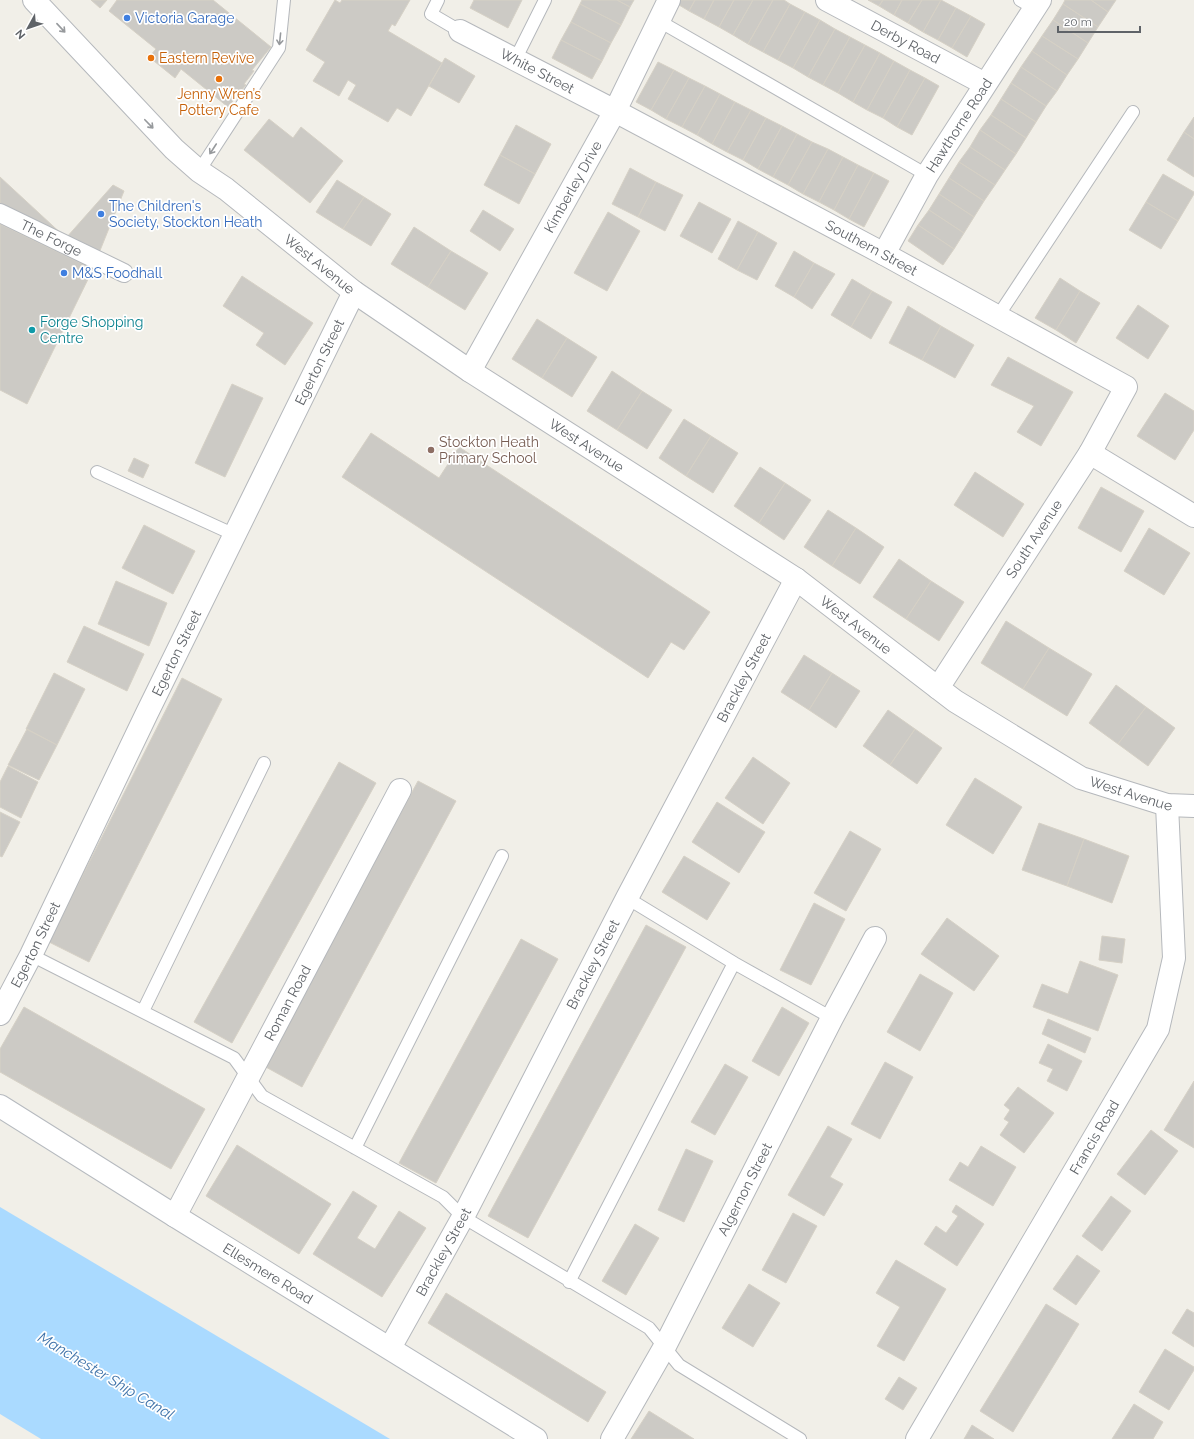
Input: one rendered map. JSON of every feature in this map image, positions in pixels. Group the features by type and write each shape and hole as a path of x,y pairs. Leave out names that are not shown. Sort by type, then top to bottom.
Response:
{"street":[{"name":"Kimberley Drive","path":"470,371 615,111 669,0"},
{"name":"Derby Road","path":"827,0 985,84"},
{"name":"West Avenue","path":"36,1 174,149 199,171 226,189 354,292 470,371 796,579 955,701 1081,778 1167,805 1194,806"},
{"name":"Hawthorne Road","path":"884,254 927,175 985,84 1031,3"},
{"name":"White Street","path":"460,31 615,111"},
{"name":"Southern Street","path":"615,111 884,254 1126,387"},
{"name":"The Forge","path":"0,213 124,273"},
{"name":"Egerton Street","path":"0,1014 31,955 147,712 354,292"},
{"name":"South Avenue","path":"938,688 1090,453 1126,387"},
{"path":"1090,453 1194,516"},
{"name":"Brackley Street","path":"390,1348 464,1217 627,898 796,579"},
{"name":"Roman Road","path":"175,1216 400,790"},
{"name":"Francis Road","path":"916,1439 1158,1029 1174,958 1167,805"},
{"name":"Algernon Street","path":"612,1439 664,1348 832,1018 875,938"},
{"name":"Ellesmere Road","path":"0,1106 536,1439"}],"lane":[{"path":"199,171 279,48 284,0"},
{"path":"438,0 431,14 460,31"},
{"path":"515,60 545,0"},
{"path":"659,21 927,175"},
{"path":"998,316 1133,112"},
{"path":"97,472 234,535"},
{"path":"143,1011 264,763"},
{"path":"355,1148 502,856"},
{"path":"627,898 734,963 832,1018"},
{"path":"31,955 234,1058 262,1096 443,1197 464,1217 569,1282 649,1328 679,1365 800,1439"},
{"path":"569,1282 734,963"}],"water":[{"name":"Manchester Ship Canal","path":"0,1207 390,1439 41,1439 0,1414"}],"building":[{"path":"91,0 107,0 100,8"},
{"path":"117,0 213,0 271,47 252,70 254,71 244,84 246,85 228,107 181,69 175,78 149,57 156,49 109,11"},
{"path":"335,0 340,3 342,0 410,0 395,26 392,24 388,31 442,63 411,116 397,108 388,122 348,99 356,85 348,80 339,96 313,81 325,62 306,50"},
{"path":"474,0 522,0 508,28 470,8"},
{"path":"582,0 617,0 630,7 621,25 580,4"},
{"path":"617,0 634,0 630,7"},
{"path":"675,0 695,0 689,11 674,2"},
{"path":"695,0 714,0 704,19 689,11"},
{"path":"714,0 734,0 719,27 704,19"},
{"path":"734,0 753,0 733,35 719,27"},
{"path":"753,0 773,0 748,44 733,35"},
{"path":"773,0 784,0 790,4 763,52 748,44"},
{"path":"868,0 883,0 879,6"},
{"path":"883,0 902,0 894,15 879,6"},
{"path":"902,0 922,0 908,23 894,15"},
{"path":"922,0 941,0 923,32 908,23"},
{"path":"941,0 956,8 938,40 923,32"},
{"path":"1065,0 1091,0 1108,12 1098,27 1063,4"},
{"path":"1091,0 1116,0 1108,12"},
{"path":"580,4 621,25 611,43 571,22"},
{"path":"790,4 805,12 778,60 763,52"},
{"path":"1063,4 1098,27 1088,43 1053,20"},
{"path":"956,8 971,16 952,48 938,40"},
{"path":"805,12 820,20 793,68 778,60"},
{"path":"971,16 985,24 967,57 952,48"},
{"path":"820,20 835,29 808,77 793,68"},
{"path":"1053,20 1088,43 1078,59 1042,36"},
{"path":"571,22 611,43 602,61 561,40"},
{"path":"835,29 850,37 823,85 808,77"},
{"path":"1042,36 1078,59 1067,75 1032,51"},
{"path":"850,37 865,45 838,93 823,85"},
{"path":"561,40 602,61 592,79 552,58"},
{"path":"865,45 880,53 853,102 838,93"},
{"path":"1032,51 1067,75 1057,91 1021,67"},
{"path":"880,53 894,61 867,110 853,102"},
{"path":"445,58 475,76 459,103 429,86"},
{"path":"894,61 910,70 883,118 867,110"},
{"path":"658,62 674,70 651,110 636,102"},
{"path":"1021,67 1057,91 1046,106 1011,83"},
{"path":"674,70 689,78 666,119 651,110"},
{"path":"910,70 925,78 897,127 883,118"},
{"path":"689,78 705,86 682,127 666,119"},
{"path":"925,78 939,86 912,135 897,127"},
{"path":"1011,83 1046,106 1036,122 1001,99"},
{"path":"705,86 720,94 697,135 682,127"},
{"path":"720,94 735,102 712,144 697,135"},
{"path":"1001,99 1036,122 1026,138 991,115"},
{"path":"735,102 751,110 727,152 712,144"},
{"path":"751,110 766,118 743,160 727,152"},
{"path":"991,115 1026,138 1016,154 980,130"},
{"path":"1194,117 1194,139 1184,132"},
{"path":"766,118 782,126 758,169 743,160"},
{"path":"269,119 293,138 301,127 343,161 310,203 244,150"},
{"path":"516,125 551,144 535,174 500,155"},
{"path":"782,126 797,134 773,177 758,169"},
{"path":"980,130 1016,154 1005,170 970,147"},
{"path":"1184,132 1194,139 1194,177 1167,160"},
{"path":"797,134 812,142 788,185 773,177"},
{"path":"812,142 828,149 803,194 788,185"},
{"path":"970,147 1005,170 995,185 959,162"},
{"path":"828,149 843,157 819,202 803,194"},
{"path":"500,155 535,174 519,204 484,185"},
{"path":"843,157 858,165 834,210 819,202"},
{"path":"959,162 995,185 984,201 949,178"},
{"path":"858,165 874,173 849,219 834,210"},
{"path":"630,168 656,182 638,217 612,204"},
{"path":"874,173 889,181 864,227 849,219"},
{"path":"1163,174 1194,192 1178,221 1146,202"},
{"path":"0,177 66,238 0,203"},
{"path":"949,178 984,201 974,217 939,194"},
{"path":"337,180 364,197 343,229 316,212"},
{"path":"656,182 683,195 665,231 638,217"},
{"name":"The Children's Society, Stockton Heath","path":"113,185 124,191 99,253 66,238"},
{"path":"939,194 974,217 964,233 929,210"},
{"path":"364,197 391,214 371,246 343,229"},
{"path":"699,202 731,219 712,253 680,236"},
{"path":"1146,202 1178,221 1161,249 1129,230"},
{"path":"483,210 514,229 500,251 470,231"},
{"path":"929,210 964,233 954,249 918,225"},
{"path":"608,212 640,231 607,291 574,273"},
{"path":"738,221 758,232 737,270 718,259"},
{"name":"Forge Shopping Centre","path":"0,224 93,269 27,404 0,390"},
{"path":"918,225 954,249 943,265 908,241"},
{"path":"414,227 451,251 428,287 391,264"},
{"path":"758,232 777,243 757,280 737,270"},
{"path":"451,251 488,273 465,310 428,287"},
{"path":"794,251 814,263 794,297 775,286"},
{"path":"814,263 835,274 812,309 794,297"},
{"path":"242,276 313,323 285,365 256,345 264,333 223,306"},
{"path":"1060,278 1080,291 1056,330 1035,318"},
{"path":"852,279 872,291 851,327 831,315"},
{"path":"872,291 892,302 871,339 851,327"},
{"path":"1080,291 1100,303 1076,343 1056,330"},
{"path":"1138,305 1169,326 1148,359 1116,338"},
{"path":"908,306 941,326 922,360 889,343"},
{"path":"537,319 567,338 542,378 512,359"},
{"path":"941,326 974,345 955,378 922,360"},
{"path":"567,338 597,357 572,397 542,378"},
{"path":"1008,357 1073,392 1041,446 1017,432 1034,406 991,385"},
{"path":"612,371 642,391 617,430 587,411"},
{"path":"232,384 263,398 225,477 195,463"},
{"path":"642,391 672,410 647,449 617,430"},
{"path":"1165,393 1194,411 1194,430 1175,460 1137,436"},
{"path":"684,419 711,436 686,476 659,458"},
{"path":"371,433 439,478 459,447 710,612 684,650 671,642 648,678 342,477"},
{"path":"711,436 738,453 713,493 686,476"},
{"path":"134,458 149,465 143,478 128,471"},
{"path":"760,467 785,483 759,523 734,506"},
{"path":"975,472 1024,504 1003,537 954,505"},
{"path":"785,483 811,500 784,540 759,523"},
{"path":"1101,487 1144,511 1121,552 1078,528"},
{"path":"828,510 856,528 832,566 804,547"},
{"path":"144,525 195,551 173,594 122,568"},
{"path":"856,528 884,547 860,584 832,566"},
{"path":"1149,528 1190,553 1164,595 1124,571"},
{"path":"899,559 931,581 906,619 873,597"},
{"path":"116,581 167,603 149,646 98,624"},
{"path":"931,581 964,602 939,641 906,619"},
{"path":"1006,621 1049,648 1023,689 981,663"},
{"path":"84,626 144,654 127,691 67,662"},
{"path":"1049,648 1092,674 1067,716 1023,689"},
{"path":"804,655 832,673 809,710 781,692"},
{"path":"54,673 85,689 57,745 26,729"},
{"path":"832,673 860,691 836,728 809,710"},
{"path":"182,678 222,699 89,962 49,942"},
{"path":"1116,685 1146,707 1118,744 1089,723"},
{"path":"1146,707 1175,728 1148,766 1118,744"},
{"path":"888,710 915,729 890,765 863,746"},
{"path":"27,729 57,745 39,780 8,765"},
{"path":"915,729 942,748 917,784 890,765"},
{"path":"753,757 790,783 763,824 725,798"},
{"path":"339,762 376,783 232,1043 194,1022"},
{"path":"8,766 38,782 21,818 0,807 0,782"},
{"path":"975,778 1022,807 993,854 946,825"},
{"path":"418,781 456,801 302,1087 264,1066"},
{"path":"717,802 765,832 739,873 692,842"},
{"path":"0,812 20,822 2,857 0,856"},
{"path":"1039,823 1084,839 1067,886 1022,870"},
{"path":"850,831 881,849 846,911 814,893"},
{"path":"1084,839 1129,856 1112,903 1067,886"},
{"path":"684,856 730,883 707,920 662,892"},
{"path":"814,903 845,919 811,985 780,970"},
{"path":"947,918 999,956 974,991 921,954"},
{"path":"646,925 686,947 528,1238 488,1216"},
{"path":"1102,936 1125,939 1122,963 1099,960"},
{"path":"521,939 558,959 436,1183 399,1163"},
{"path":"1080,961 1118,975 1098,1031 1033,1007 1042,984 1068,994"},
{"path":"920,974 953,993 920,1051 887,1032"},
{"path":"24,1007 205,1109 171,1169 0,1072 0,1049"},
{"path":"782,1007 809,1023 779,1076 752,1061"},
{"path":"1048,1019 1091,1038 1085,1053 1042,1034"},
{"path":"1048,1044 1082,1061 1067,1091 1047,1081 1053,1069 1039,1063"},
{"path":"885,1062 913,1077 880,1139 851,1124"},
{"path":"725,1064 748,1077 715,1135 691,1122"},
{"path":"1194,1081 1194,1148 1164,1130"},
{"path":"1018,1087 1054,1113 1024,1153 1000,1135 1009,1122 1004,1119 1010,1110 1004,1105"},
{"path":"828,1126 852,1139 830,1177 843,1184 824,1216 788,1195"},
{"path":"1151,1130 1178,1151 1145,1195 1117,1174"},
{"path":"237,1145 331,1204 299,1254 206,1196"},
{"path":"981,1146 1016,1167 993,1206 949,1180 960,1162 968,1167"},
{"path":"686,1149 713,1161 684,1222 658,1210"},
{"path":"353,1191 377,1206 357,1238 375,1249 399,1211 426,1228 382,1297 313,1254"},
{"path":"1111,1196 1131,1211 1102,1251 1082,1236"},
{"path":"956,1205 984,1224 957,1266 924,1244 936,1226 946,1233 958,1216 952,1212"},
{"path":"793,1213 817,1226 786,1283 762,1270"},
{"path":"635,1224 659,1238 626,1295 602,1281"},
{"path":"1077,1255 1100,1271 1076,1305 1053,1289"},
{"path":"896,1260 946,1289 904,1361 877,1346 900,1307 876,1293"},
{"path":"749,1284 780,1303 753,1347 722,1328"},
{"path":"446,1293 606,1392 588,1422 428,1323"},
{"path":"1046,1304 1079,1324 1013,1432 980,1411"},
{"path":"1187,1309 1194,1313 1194,1347 1172,1333"},
{"path":"1165,1349 1194,1367 1194,1370 1169,1410 1139,1392"},
{"path":"899,1377 917,1388 903,1410 885,1399"},
{"path":"1134,1404 1163,1422 1153,1439 1112,1439"},
{"path":"649,1411 694,1439 631,1439"},
{"path":"972,1425 994,1439 964,1439"}],"place":[{"name":"Victoria Garage","path":"127,18"},
{"name":"Eastern Revive","path":"151,58"},
{"name":"Jenny Wren’s Pottery Cafe","path":"219,79"},
{"name":"The Children's Society, Stockton Heath","path":"101,214"},
{"name":"M&S Foodhall","path":"64,273"},
{"name":"Forge Shopping Centre","path":"32,330"},
{"name":"Stockton Heath Primary School","path":"431,450"}]}
